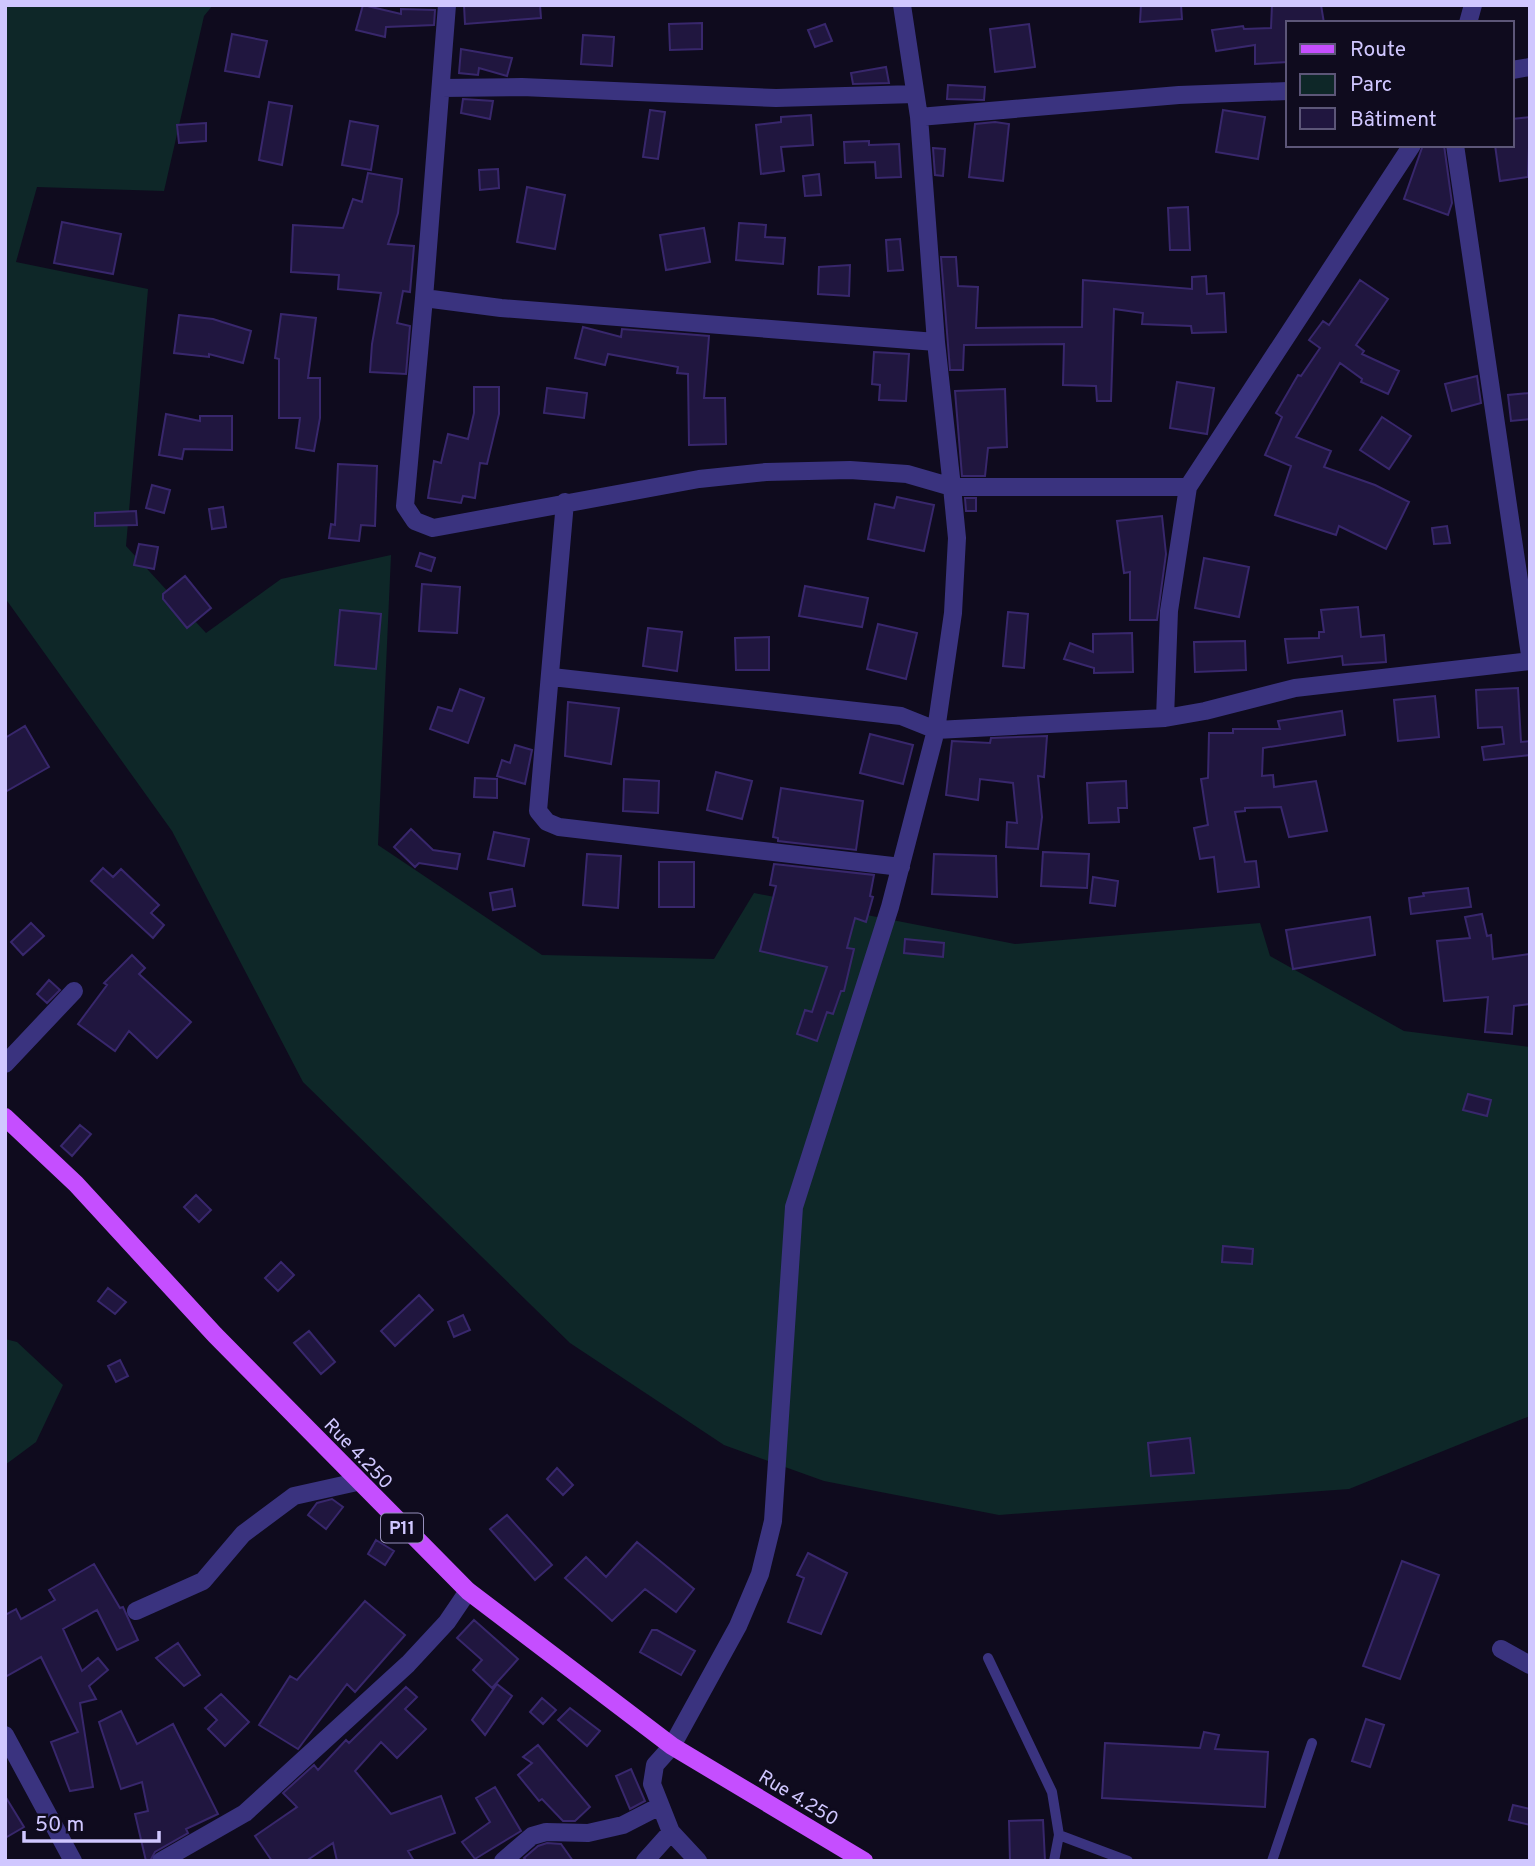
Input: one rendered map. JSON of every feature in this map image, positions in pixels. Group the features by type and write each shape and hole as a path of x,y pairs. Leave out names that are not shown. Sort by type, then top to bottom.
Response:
{"main road":[{"name":"Rue 4.250","path":"5,1117 76,1184 215,1335 468,1591 673,1746 864,1861"}],"street":[{"path":"447,5 405,506 415,522 433,528 699,479 766,472 850,470 907,474 952,487 1188,487"},
{"path":"698,1861 671,1832 652,1784 655,1765 673,1746 738,1626 760,1574 773,1521 794,1207 901,867 936,730 953,612 957,538 936,342 919,117 902,5"},
{"path":"441,88 535,87 776,98 915,94"},
{"path":"919,117 1179,95 1286,91"},
{"path":"1165,718 1168,611 1188,487 1411,147"},
{"path":"1455,147 1530,655"},
{"path":"424,298 501,308 936,342"},
{"path":"565,502 552,677 538,811 547,822 559,827 901,867"},
{"path":"552,677 901,716 936,730 1165,718 1205,711 1295,688 1530,661"},
{"path":"5,1064 74,991"},
{"path":"136,1611 203,1581 243,1534 294,1496 358,1482"},
{"path":"160,1861 245,1813 296,1763 408,1664 447,1622 468,1591"},
{"path":"1501,1649 1530,1665"},
{"path":"5,1735 73,1861"},
{"path":"503,1861 532,1836 546,1832 588,1833 623,1825 660,1806"},
{"path":"645,1861 671,1832"}],"lane":[{"path":"988,1658 1052,1792 1059,1835 1054,1861"},
{"path":"1272,1861 1311,1743"},
{"path":"1059,1835 1128,1861"}],"green space":[{"path":"5,5 213,5 204,16 164,191 37,187 16,262 148,289 126,546 206,633 281,579 391,555 378,845 542,955 714,959 754,893 1015,944 1260,923 1270,956 1404,1031 1530,1047 1530,1416 1349,1489 999,1515 824,1481 724,1445 570,1343 303,1082 172,831 5,598"},
{"path":"5,1339 17,1342 63,1385 36,1442 5,1465"}],"building":[{"path":"363,5 401,14 401,9 435,10 434,25 386,27 385,37 356,30"},
{"path":"464,5 540,5 541,18 465,24"},
{"path":"1141,5 1181,5 1182,19 1140,22"},
{"path":"1272,5 1321,5 1324,21 1286,21 1286,62 1255,64 1255,45 1216,51 1212,30 1243,26 1244,29 1271,28"},
{"path":"702,23 702,49 670,50 669,24"},
{"path":"825,24 832,41 815,47 808,30"},
{"path":"1029,24 1035,67 995,72 990,29"},
{"path":"232,34 267,41 259,77 225,71"},
{"path":"583,35 614,37 612,66 581,64"},
{"path":"461,49 512,58 507,76 479,68 478,75 459,73"},
{"path":"886,67 889,83 853,84 851,73"},
{"path":"948,85 985,87 984,100 947,99"},
{"path":"463,99 493,101 490,119 461,113"},
{"path":"269,102 292,106 282,165 259,160"},
{"path":"650,110 665,112 658,159 643,157"},
{"path":"1223,110 1265,117 1258,159 1216,152"},
{"path":"811,115 813,145 781,147 784,171 761,174 756,125 781,122 781,117"},
{"path":"1530,117 1528,177 1500,181 1495,147 1514,147 1514,119"},
{"path":"350,121 378,126 371,170 342,165"},
{"path":"206,123 206,141 179,143 177,125"},
{"path":"975,124 1009,124 1003,181 969,177"},
{"path":"869,141 869,145 899,144 901,177 876,178 875,162 845,163 844,142"},
{"path":"1422,147 1444,147 1452,203 1448,215 1404,199"},
{"path":"933,148 945,149 943,176 935,175"},
{"path":"498,169 499,188 480,190 479,170"},
{"path":"368,173 402,179 398,213 388,244 414,246 410,292 403,291 397,323 410,326 406,374 370,372 381,293 338,289 339,275 291,272 293,225 343,228 353,199 362,202"},
{"path":"819,174 821,195 805,196 803,176"},
{"path":"527,187 565,195 555,249 517,242"},
{"path":"1188,207 1190,250 1170,250 1168,208"},
{"path":"62,222 121,234 113,274 54,263"},
{"path":"739,223 766,225 765,237 785,238 783,264 736,260"},
{"path":"704,228 710,262 666,270 660,235"},
{"path":"900,239 903,270 888,271 886,240"},
{"path":"941,257 956,257 958,286 978,287 976,328 1082,327 1083,280 1192,289 1192,277 1206,276 1207,294 1224,293 1226,332 1192,333 1191,326 1142,324 1143,313 1114,309 1111,401 1097,401 1096,386 1063,385 1064,344 964,345 963,370 950,370"},
{"path":"850,265 849,296 818,294 819,267"},
{"path":"1360,280 1388,299 1356,345 1364,351 1362,354 1399,371 1388,394 1361,382 1362,379 1340,363 1296,437 1331,451 1324,467 1375,485 1409,502 1386,549 1339,526 1336,535 1275,515 1291,466 1265,455 1282,417 1276,413 1298,375 1301,376 1320,348 1309,340 1323,321 1329,325"},
{"path":"281,314 316,318 308,378 320,378 320,418 314,451 296,448 300,418 279,418 279,359 275,358"},
{"path":"179,315 213,319 251,331 243,363 209,354 209,357 174,353"},
{"path":"583,327 621,337 622,329 709,336 704,398 725,398 726,444 689,445 688,374 677,373 678,367 608,354 605,365 575,358"},
{"path":"874,352 909,354 906,401 879,400 880,385 872,384"},
{"path":"1477,376 1481,403 1452,411 1445,384"},
{"path":"1177,382 1214,388 1207,434 1170,428"},
{"path":"474,387 499,387 499,414 487,464 480,463 475,498 463,496 461,503 428,498 434,461 441,463 448,434 468,439 474,413"},
{"path":"547,388 587,393 584,418 544,413"},
{"path":"1005,389 1007,447 988,448 985,476 962,476 955,391"},
{"path":"1530,393 1530,419 1511,421 1508,395"},
{"path":"166,414 200,421 200,416 232,416 232,450 184,449 182,459 159,455"},
{"path":"1382,417 1411,436 1389,469 1360,450"},
{"path":"338,464 377,466 375,526 361,525 359,541 329,538 331,524 335,525"},
{"path":"152,485 170,490 164,513 146,508"},
{"path":"897,497 934,505 924,551 868,539 875,504 894,508"},
{"path":"965,498 976,498 976,511 966,511"},
{"path":"223,507 226,527 212,529 209,509"},
{"path":"136,511 137,525 95,526 95,513"},
{"path":"1162,516 1166,554 1157,620 1130,620 1130,572 1124,573 1117,521"},
{"path":"1447,526 1450,543 1434,544 1432,528"},
{"path":"139,544 158,547 154,569 134,565"},
{"path":"420,553 435,558 431,571 416,566"},
{"path":"1204,558 1249,567 1239,617 1195,608"},
{"path":"185,576 211,608 187,628 163,599 163,594"},
{"path":"422,584 460,587 457,633 419,631"},
{"path":"805,586 868,598 862,627 799,616"},
{"path":"1358,607 1361,637 1384,635 1386,662 1343,665 1342,656 1288,663 1285,639 1319,638 1319,632 1324,632 1321,610"},
{"path":"340,610 381,614 376,669 335,665"},
{"path":"1008,612 1028,614 1024,668 1003,666"},
{"path":"878,624 917,633 906,679 867,669"},
{"path":"648,628 682,632 677,671 643,666"},
{"path":"1132,633 1133,672 1094,673 1094,668 1064,659 1070,643 1093,652 1093,634"},
{"path":"769,637 769,670 736,670 735,638"},
{"path":"1245,641 1246,670 1195,672 1194,642"},
{"path":"1518,688 1521,742 1530,741 1530,755 1484,760 1482,747 1504,744 1502,727 1478,728 1476,690"},
{"path":"460,689 484,698 468,743 430,729 438,707 452,711"},
{"path":"1435,696 1439,737 1398,741 1394,700"},
{"path":"568,702 619,708 611,764 565,756"},
{"path":"1342,711 1345,735 1263,748 1262,776 1273,775 1274,787 1316,781 1327,831 1289,837 1281,807 1245,808 1245,811 1235,812 1245,862 1256,861 1259,887 1218,892 1214,857 1200,859 1194,828 1208,825 1201,779 1208,778 1209,733 1233,733 1233,729 1280,729 1278,721"},
{"path":"25,726 49,767 5,792 5,738"},
{"path":"870,734 913,745 903,784 860,773"},
{"path":"1047,736 1044,777 1038,776 1042,817 1038,849 1006,847 1007,822 1017,823 1013,783 980,779 978,800 946,795 952,741 990,743 991,738"},
{"path":"515,745 532,750 525,784 497,776 502,760 510,763"},
{"path":"716,772 752,781 742,819 707,810"},
{"path":"475,778 497,779 497,798 474,797"},
{"path":"624,779 659,781 658,813 623,811"},
{"path":"1126,781 1127,808 1118,808 1119,822 1089,823 1087,783"},
{"path":"781,788 863,801 856,850 778,841 778,838 773,837"},
{"path":"411,829 433,850 460,854 457,869 419,863 415,867 394,847"},
{"path":"494,832 529,839 524,866 488,859"},
{"path":"1043,852 1089,854 1087,888 1041,886"},
{"path":"587,854 621,856 618,908 583,905"},
{"path":"934,854 996,856 997,897 932,894"},
{"path":"659,862 694,862 694,907 659,907"},
{"path":"774,864 874,875 870,896 873,897 866,922 855,918 847,948 854,949 844,991 841,991 833,1014 827,1012 817,1041 797,1034 805,1010 812,1012 827,967 760,951 776,886 770,885"},
{"path":"103,868 113,877 121,869 159,905 151,913 164,925 153,938 91,881"},
{"path":"1093,877 1118,881 1115,906 1090,903"},
{"path":"1468,888 1471,907 1411,914 1409,898 1424,896 1423,893"},
{"path":"512,889 515,906 493,910 490,893"},
{"path":"1482,914 1487,936 1491,935 1493,959 1530,954 1530,1004 1514,1006 1512,1034 1485,1032 1488,997 1444,1001 1437,941 1470,938 1465,917"},
{"path":"1370,917 1375,955 1293,969 1286,930"},
{"path":"31,923 44,936 23,955 11,942"},
{"path":"905,939 944,943 943,957 904,953"},
{"path":"132,955 145,968 139,974 191,1022 157,1058 129,1031 115,1051 78,1024 107,985 104,983"},
{"path":"49,980 60,990 47,1003 37,994"},
{"path":"1468,1094 1491,1100 1487,1116 1463,1110"},
{"path":"80,1125 91,1134 72,1156 61,1146"},
{"path":"196,1195 211,1210 199,1222 184,1207"},
{"path":"1223,1246 1253,1249 1252,1264 1222,1262"},
{"path":"281,1262 294,1275 278,1291 265,1278"},
{"path":"108,1288 126,1302 115,1314 98,1301"},
{"path":"419,1295 433,1310 395,1346 381,1331"},
{"path":"463,1315 470,1330 454,1337 448,1322"},
{"path":"309,1331 335,1362 321,1374 294,1343"},
{"path":"120,1360 128,1376 116,1382 108,1366"},
{"path":"1190,1438 1194,1473 1151,1476 1148,1443"},
{"path":"557,1468 573,1485 563,1495 547,1479"},
{"path":"332,1499 343,1507 326,1529 308,1515 317,1503"},
{"path":"507,1515 552,1565 535,1580 490,1529"},
{"path":"376,1540 394,1551 385,1565 368,1554"},
{"path":"637,1542 694,1589 676,1612 645,1589 612,1621 565,1578 586,1557 606,1577"},
{"path":"808,1553 847,1573 821,1634 788,1622 804,1578 797,1575"},
{"path":"1402,1561 1439,1575 1400,1679 1363,1666"},
{"path":"94,1564 120,1608 123,1607 138,1640 117,1650 97,1610 63,1629 82,1671 98,1658 108,1670 89,1686 96,1699 80,1703 93,1787 70,1791 51,1742 78,1732 41,1657 5,1677 5,1615 16,1609 21,1619 55,1600 49,1590"},
{"path":"365,1601 405,1635 355,1692 347,1684 298,1749 259,1725 290,1676 297,1680"},
{"path":"474,1620 518,1659 492,1688 473,1670 482,1660 457,1638"},
{"path":"652,1630 657,1630 695,1651 681,1675 640,1652"},
{"path":"178,1643 200,1675 184,1686 156,1658"},
{"path":"497,1684 512,1696 485,1735 472,1720"},
{"path":"406,1687 417,1697 405,1709 426,1729 397,1758 381,1742 355,1771 391,1814 441,1796 455,1833 408,1851 414,1861 337,1861 333,1843 306,1861 272,1861 255,1836 297,1807 283,1793 314,1765 318,1770 346,1740 349,1743"},
{"path":"221,1694 249,1722 225,1746 208,1729 217,1720 205,1708"},
{"path":"542,1698 556,1710 543,1724 530,1712"},
{"path":"570,1708 600,1731 587,1746 558,1720"},
{"path":"121,1711 137,1744 173,1724 218,1814 186,1829 188,1833 155,1852 150,1861 146,1861 135,1814 148,1811 142,1782 121,1789 99,1722"},
{"path":"1366,1719 1384,1725 1370,1767 1352,1761"},
{"path":"1204,1732 1219,1735 1215,1749 1268,1752 1265,1807 1102,1798 1105,1743 1200,1748"},
{"path":"538,1745 590,1807 575,1821 563,1821 542,1799 539,1801 518,1775 532,1763 523,1757"},
{"path":"631,1769 645,1801 630,1809 616,1776"},
{"path":"495,1787 521,1831 475,1859 462,1842 490,1822 476,1798"},
{"path":"5,1796 24,1827 5,1838"},
{"path":"1513,1805 1530,1809 1530,1825 1509,1820"},
{"path":"1043,1820 1045,1861 1010,1861 1009,1821"},
{"path":"547,1843 561,1844 573,1861 527,1861 524,1858 538,1846"}]}
